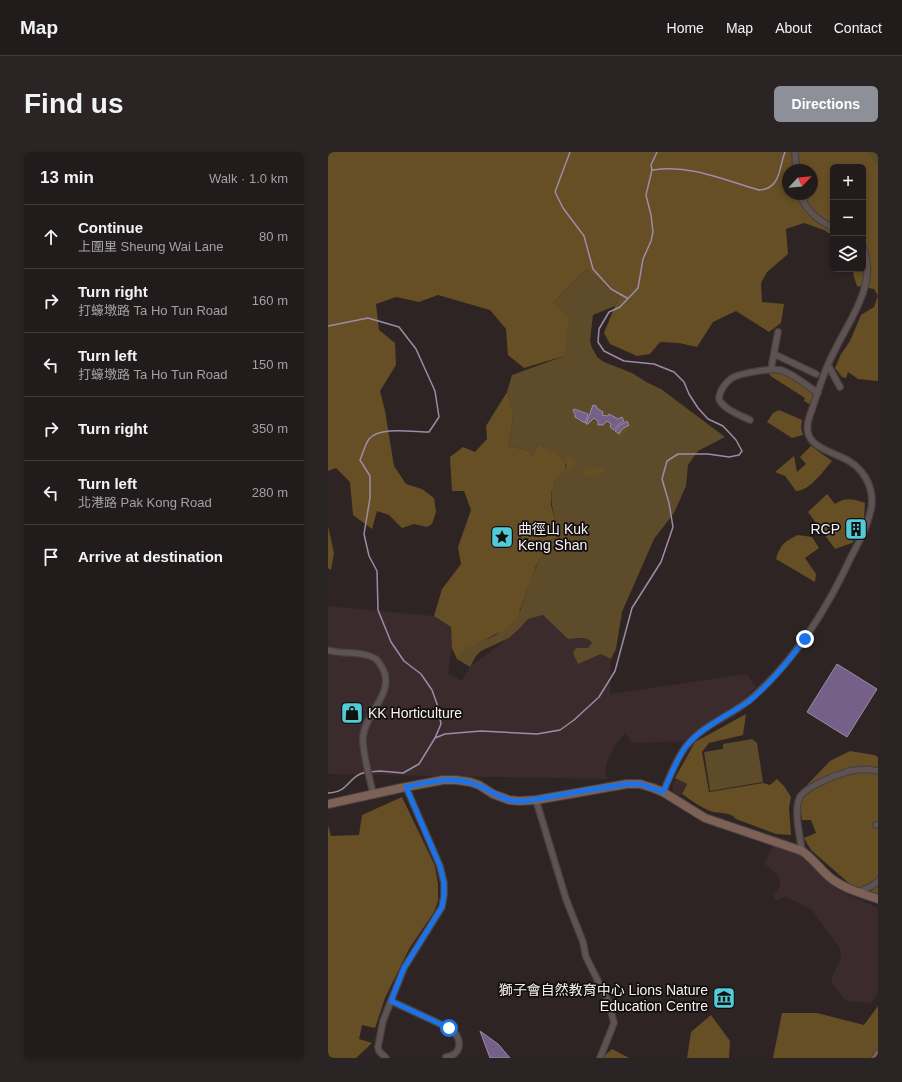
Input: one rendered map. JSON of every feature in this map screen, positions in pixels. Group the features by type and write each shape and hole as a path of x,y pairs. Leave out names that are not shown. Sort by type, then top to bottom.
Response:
{"main road":[{"path":"328,804 443,780 460,780 479,785 494,794 509,800 519,801 536,800 627,784 640,784 663,792 705,818 802,851 814,860 833,880 842,886 878,899"}],"street":[{"path":"795,152 796,164"},
{"path":"802,200 812,214 830,226"},
{"path":"866,251 873,265"},
{"path":"663,792 689,742 751,699 771,680 805,639 838,586 868,521 872,508 872,495 870,486 864,476 851,463 813,442 807,427 828,365 836,348 864,308"},
{"path":"772,369 778,332"},
{"path":"774,354 816,374"},
{"path":"828,365 840,387"},
{"path":"750,420 722,405 719,399 720,394 728,382 735,377 772,369 785,372 818,393"},
{"path":"328,650 372,657 379,662 384,671 386,681 385,689 364,732 363,742 373,794"},
{"path":"802,851 798,824 799,799 802,794 831,778 851,771 866,769 878,771"},
{"path":"386,1058 379,1051 378,1044 383,1021 404,968 442,907 444,895 444,883 440,866 406,787"},
{"path":"536,800 566,899 583,942 586,957 609,1003 614,1023 600,1058"},
{"path":"858,892 872,886 878,881"},
{"path":"391,1001 453,1030 458,1037 459,1046 456,1053 446,1056"}],"shaded area":[{"path":"328,152 867,152 878,166 878,296 874,289 857,286 853,274 854,272 866,272 866,164 830,164 830,234 824,230 804,223 786,229 788,254 767,272 761,283 762,302 784,304 781,323 769,332 736,311 713,322 697,347 679,343 660,342 650,354 637,356 610,344 604,333 620,297 586,269 553,303 569,318 564,356 524,368 508,355 506,329 490,310 438,295 419,302 396,297 376,304 379,330 395,343 396,365 380,391 385,411 394,466 406,484 422,489 434,498 436,512 432,524 427,527 414,524 402,528 389,515 377,511 372,529 353,515 350,482 336,468 328,471"},
{"path":"867,152 878,152 877,167"},
{"path":"586,269 620,297 615,306 593,315 590,341 598,358 604,362 632,373 661,389 725,437 698,451 688,465 686,486 674,513 654,539 622,612 616,649 611,659 601,654 578,664 573,653 576,648 588,648 592,643 584,638 568,639 543,615 528,619 509,638 481,651 476,656 470,667 457,659 461,653 472,645 496,635 520,611 532,576 556,523 551,494 555,483 565,469 566,465 559,456 538,444 533,456 527,450 508,446 514,414 507,392 512,375 564,356 553,303"},
{"path":"878,296 878,381 858,379 848,372 846,378 842,377 835,368 841,354 850,341 861,315 874,307"},
{"path":"773,371 784,373 817,394 813,406 804,401 805,398 772,377 769,374"},
{"path":"507,392 514,414 508,446 527,450 533,456 538,444 557,454 565,462 565,471 555,482 551,493 551,505 556,523 556,532 536,566 517,618 504,630 466,649 457,659 452,648 451,627 434,616 442,589 461,564 458,547 471,510 464,491 452,491 450,457 463,447 475,452 487,439 486,426"},
{"path":"593,405 603,412 602,415 608,416 609,414 618,419 622,417 624,421 614,430 610,427 611,424 607,421 603,425 598,425 598,421 594,418 586,424"},
{"path":"574,409 588,414 585,423 575,417 573,411"},
{"path":"779,410 802,420 801,428 803,435 792,438 767,422 773,413"},
{"path":"627,421 629,425 622,429 619,434 615,431 619,426"},
{"path":"632,424 633,428 626,431 622,438 618,436 622,429"},
{"path":"811,446 832,461 811,484 806,488 796,491 785,476 775,472 794,456 797,472 806,464 800,457"},
{"path":"565,457 573,459 576,462 575,466 567,472 568,466"},
{"path":"593,467 607,469 595,476 586,476 582,473 583,470"},
{"path":"827,494 835,504 843,500 850,499 865,503 864,519 852,543 835,549 808,512"},
{"path":"328,526 334,553 331,570 328,568"},
{"path":"798,535 812,537 819,548 805,558 816,574 815,582 776,559 779,550 784,544"},
{"path":"328,606 434,616 451,627 452,648 448,673 462,681 470,667 514,634 528,619 543,615 568,639 586,638 590,640 592,643 588,648 576,648 578,664 601,654 611,659 610,694 747,674 756,687 741,701 696,731 684,741 633,743 625,733 614,747 608,759 605,769 607,779 328,774"},
{"path":"837,664 877,689 847,737 807,712"},
{"path":"746,714 743,735 709,743 702,752 709,792 763,783 770,785 777,779 784,786 791,797 789,808 791,835 776,834 736,819 731,815 713,812 706,809 682,794 687,784 675,778 695,742"},
{"path":"752,739 757,743 763,782 710,791 704,752 723,749 723,744"},
{"path":"850,751 878,757 878,894 851,885 811,850 804,838 816,833 811,820 802,820 800,805 808,784 830,761"},
{"path":"676,779 686,784 681,796 673,792 672,788"},
{"path":"402,797 435,866 438,884 438,901 434,912 409,949 385,998 375,1028 362,1025 359,1039 372,1043 356,1058 328,1058 328,825 331,836 359,835 362,815"},
{"path":"774,844 800,855 828,882 840,891 878,908 878,992 871,1003 846,1001 834,986 831,979 840,961 840,949 812,910 785,896 776,901 772,895 780,886 780,880 778,875 764,863"},
{"path":"878,1006 878,1058 773,1058 782,1013 817,1013 864,1025"},
{"path":"711,1015 730,1041 729,1058 687,1058 691,1032"},
{"path":"480,1031 498,1044 510,1058 490,1058"},
{"path":"612,1049 629,1058 602,1058"}],"waterway":[{"path":"570,152 555,192 563,208 584,236 593,269 611,289 627,298"},
{"path":"435,738 445,734 481,731 537,734 560,730 574,720 599,697 615,671 632,608 661,562 673,527 669,503 662,479 667,461 678,454 708,454 729,457 739,455 742,451 736,440 723,426 708,419 698,408 689,394 684,382 674,372 654,364 624,361 604,351 598,342 599,329 609,312 620,307 638,288 643,259 651,241 653,232 646,195 652,170 651,165 657,152"},
{"path":"653,170 680,169 694,171 759,190 772,186 778,176 785,152"},
{"path":"328,326 368,318 399,327 416,349 435,391 439,417 429,432 388,431 380,432 374,435 369,439 365,446 360,460 370,476 370,498 364,534 369,556 377,571 378,610 391,642 404,661 421,674 432,690 437,704 441,724 435,738 419,764 403,773 380,771 369,772"},
{"path":"328,793 341,790 355,777 366,772"}],"place":[{"name":"RCP","path":"856,529"},
{"name":"曲徑山 Kuk Keng Shan","path":"502,537"},
{"name":"KK Horticulture","path":"352,713"},
{"name":"獅子會自然教育中心 Lions Nature Education Centre","path":"724,998"}],"route":[{"path":"449,1028 391,1001 404,968 442,907 444,895 444,883 440,866 406,787 443,780 460,780 479,785 494,794 509,800 519,801 536,800 627,784 640,784 663,792 689,742 755,696 788,661 805,639"}]}
